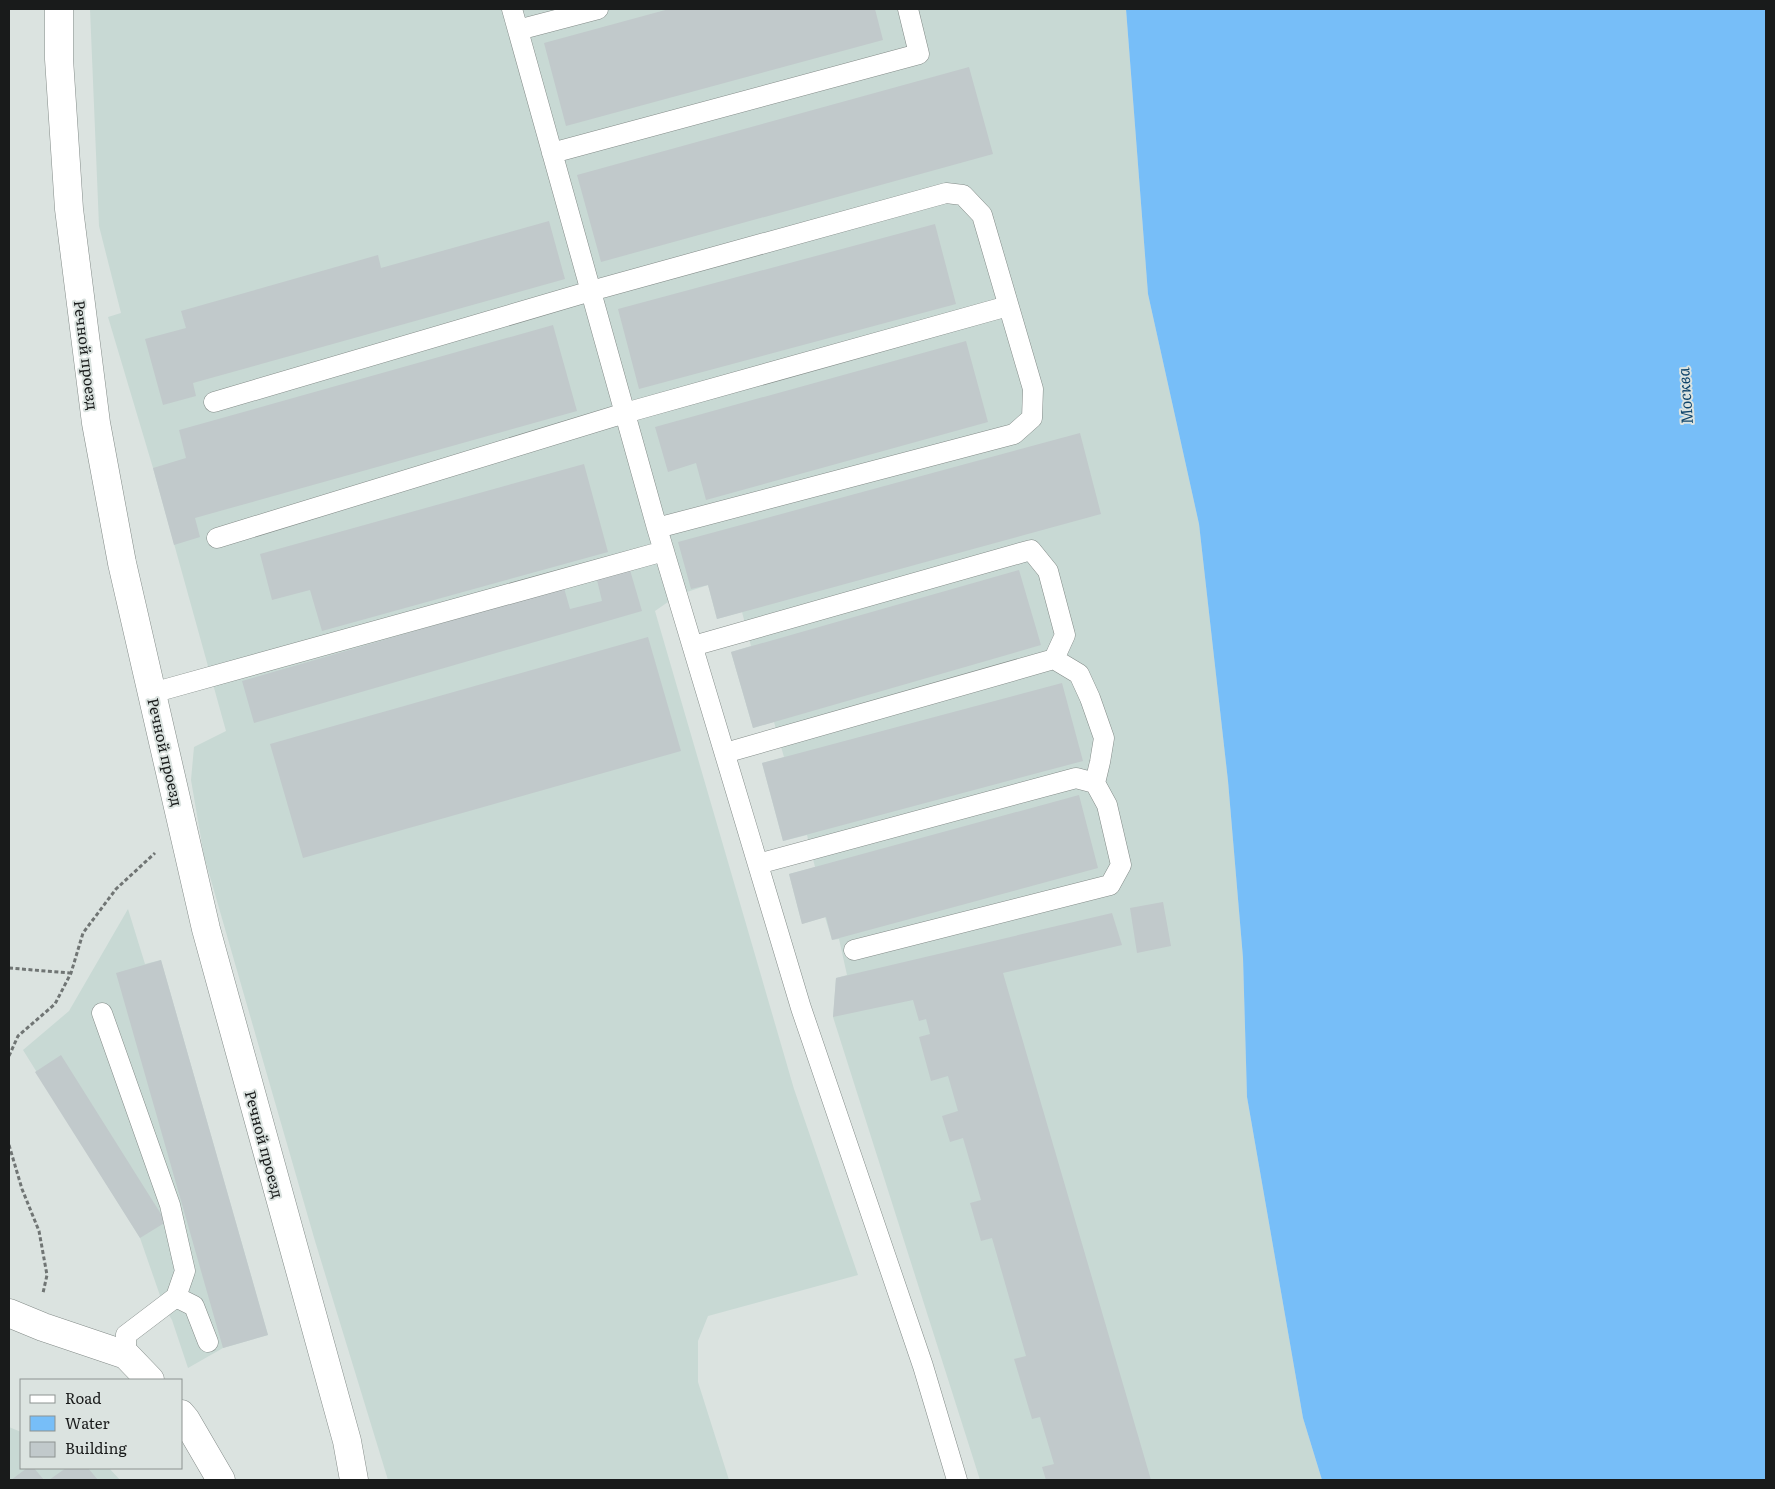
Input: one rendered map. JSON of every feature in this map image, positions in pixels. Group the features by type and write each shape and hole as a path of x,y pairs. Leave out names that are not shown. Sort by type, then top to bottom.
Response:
{"street":[{"name":"Речной проезд","path":"59,9 59,59 69,209 96,423 122,562 206,929 347,1440 354,1480"},
{"path":"9,1312 126,1355 149,1379"},
{"path":"182,1415 221,1480"}],"lane":[{"path":"512,9 657,528 801,1008 923,1366 957,1480"},
{"path":"518,30 598,9"},
{"path":"552,153 919,54 908,9"},
{"path":"214,402 591,291 946,193 963,195 982,215 1033,389 1032,418 1014,434 657,528"},
{"path":"218,538 625,413 1008,306"},
{"path":"692,646 1031,550 1048,571 1065,635 1054,659"},
{"path":"152,693 664,551"},
{"path":"724,753 1054,659 1079,674 1090,698 1104,738 1095,783 1106,805 1121,865 1110,886 854,950"},
{"path":"758,864 1076,778 1095,783"},
{"path":"102,1013 170,1205 186,1271 176,1297 126,1335 126,1355"},
{"path":"176,1297 194,1306 208,1342"}],"path":[{"path":"9,1056 18,1036 55,1004 71,973 83,932 116,889 183,826"},
{"path":"9,968 71,973"},
{"path":"9,1145 22,1189 39,1231 47,1275 38,1324"}],"shaded area":[{"path":"90,9 1126,9 1148,294 1199,524 1228,781 1243,958 1247,1097 1303,1418 1322,1480 980,1480 833,1017 836,978 847,975 839,939 832,940 825,917 802,924 789,874 815,867 807,835 783,841 762,763 784,757 774,722 753,728 731,652 751,646 742,612 717,619 708,585 678,595 655,611 794,1089 858,1275 708,1316 698,1341 698,1382 729,1480 388,1480 315,1241 204,856 191,780 194,747 226,731 153,468 108,317 121,313 99,226"},
{"path":"128,909 145,964 161,960 268,1335 223,1348 188,1368 172,1320 164,1307 140,1238 23,1050 69,1011"},
{"path":"9,1427 20,1432 20,1469 110,1469 120,1480 9,1480"}],"water":[{"name":"Москва","path":"1126,9 1766,9 1766,1480 1322,1480 1303,1418 1247,1097 1243,958 1228,781 1199,524 1148,294"}],"building":[{"path":"669,9 875,9 883,40 566,126 544,43"},
{"path":"969,67 993,154 601,262 577,175"},
{"path":"549,221 565,279 193,383 196,396 163,405 145,339 186,328 181,311 378,255 381,268"},
{"path":"935,224 956,304 639,389 618,309"},
{"path":"553,325 577,411 195,518 200,537 174,545 153,468 186,458 179,430"},
{"path":"966,341 988,422 706,500 696,463 668,472 655,427"},
{"path":"1080,433 1101,514 717,619 708,585 691,589 678,542"},
{"path":"584,464 608,552 322,631 310,590 272,600 260,554"},
{"path":"630,570 642,611 254,723 242,681 564,588 570,609 602,601 597,580"},
{"path":"1019,570 1041,645 753,728 731,652"},
{"path":"648,637 681,751 303,858 270,744"},
{"path":"1062,683 1083,761 783,841 762,763"},
{"path":"1079,795 1098,868 832,940 826,917 802,924 789,874"},
{"path":"1163,902 1171,946 1137,953 1130,908"},
{"path":"1112,913 1122,945 1003,973 1151,1480 1046,1480 1042,1467 1054,1464 1040,1417 1032,1419 1014,1359 1026,1356 992,1238 981,1241 970,1203 981,1200 963,1138 950,1142 942,1116 958,1111 948,1076 931,1081 919,1037 930,1034 926,1019 919,1021 913,1000 833,1017 836,978"},
{"path":"161,960 268,1335 223,1348 116,973"},
{"path":"61,1055 166,1222 140,1238 35,1072"},
{"path":"26,1469 35,1469 44,1480 11,1480"},
{"path":"65,1469 89,1469 98,1480 49,1480"}]}
